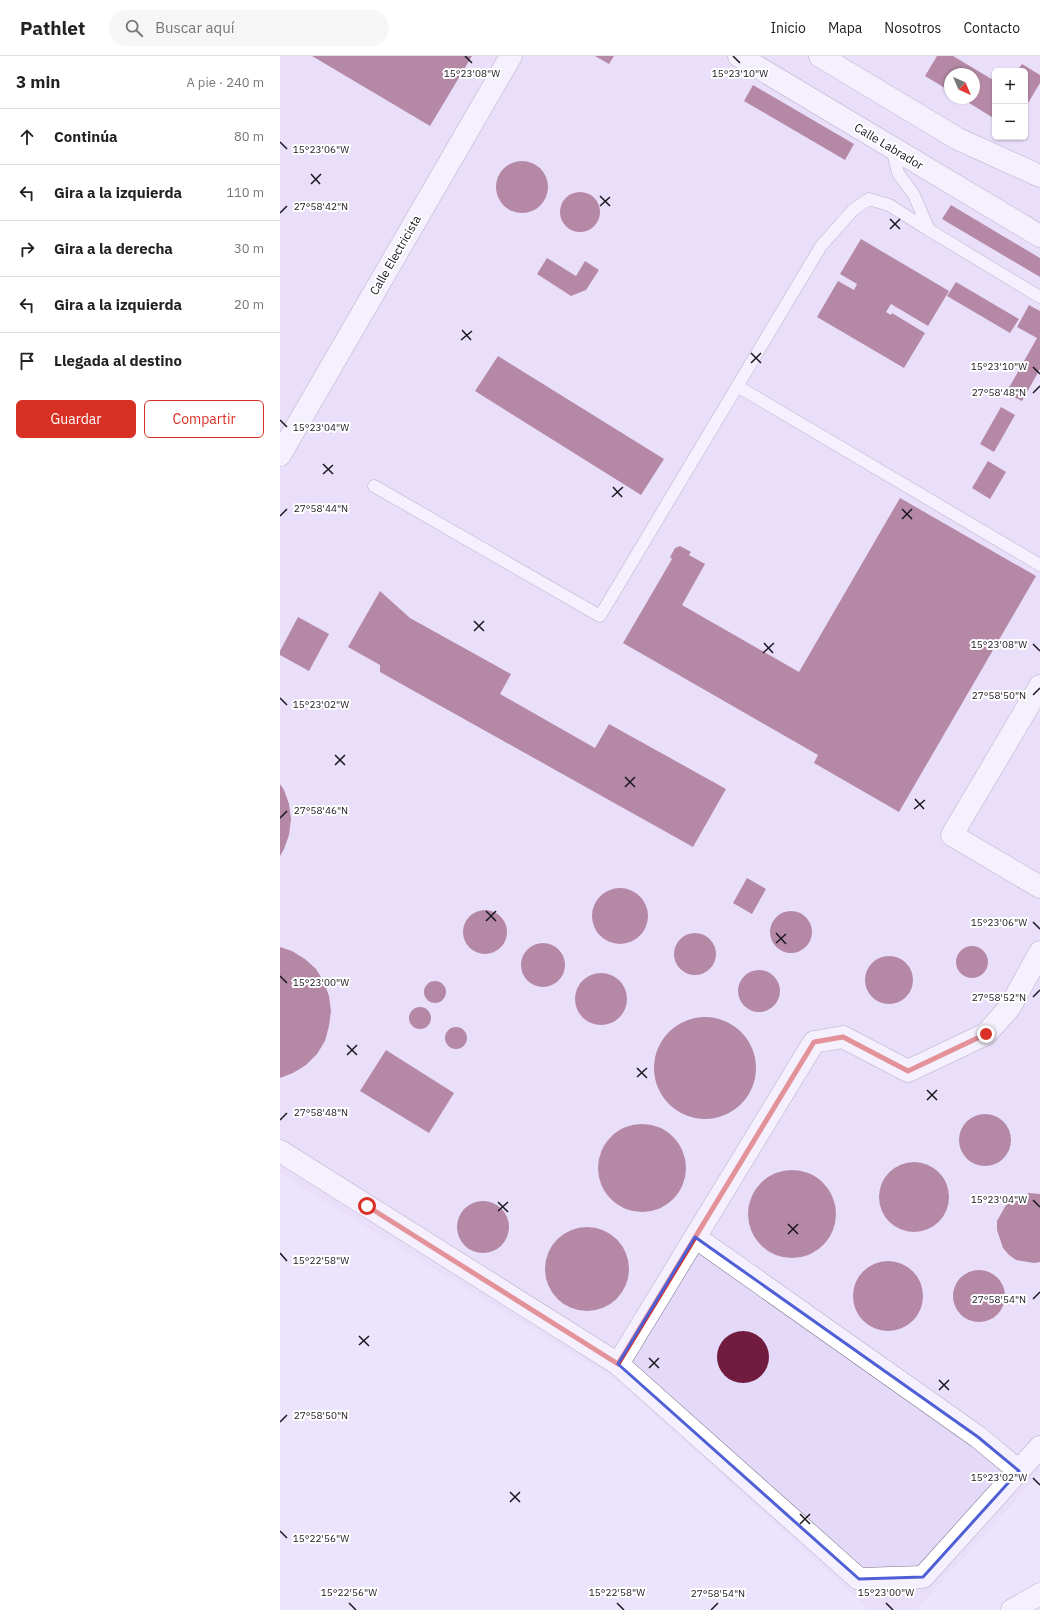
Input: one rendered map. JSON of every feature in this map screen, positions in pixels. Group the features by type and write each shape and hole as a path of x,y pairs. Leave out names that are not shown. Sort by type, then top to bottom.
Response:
{"street":[{"name":"Calle Electricista","path":"280,455 511,56"},
{"name":"Calle Labrador","path":"739,56 1040,236"},
{"path":"827,58 958,139 1038,171"},
{"path":"1040,686 1033,714 952,835 1040,887"},
{"path":"618,1364 814,1042 843,1037 908,1071 986,1034 1010,1007 1040,952"},
{"path":"280,1152 618,1364 859,1579 923,1577 1040,1447"},
{"path":"695,1237 978,1437 1018,1471"},
{"path":"1012,1610 1040,1594"}],"lane":[{"path":"892,148 898,173 914,195 928,230"},
{"path":"374,486 600,616 820,246 852,210 869,200 889,205 1040,297"},
{"path":"737,386 1040,565"}],"highlighted area":[{"path":"695,1237 978,1437 1019,1471 923,1577 859,1579 618,1364"}],"shaded area":[{"path":"280,56 1040,56 1040,1474 916,1610 870,1610 618,1382 280,1174"}],"building":[{"path":"312,56 472,56 430,126"},
{"path":"595,56 614,56 609,64"},
{"path":"937,56 953,56 973,68 944,68 944,87 925,76"},
{"path":"1022,64 1040,75 1040,83 1028,103 1028,68 1019,68"},
{"path":"980,72 992,79 992,117 971,104 980,104"},
{"path":"753,85 854,144 845,160 744,101"},
{"path":"522,161 532,163 540,169 546,177 548,187 546,197 540,205 532,211 522,213 512,211 504,205 498,197 496,187 498,177 504,169 512,163"},
{"path":"580,192 594,198 600,212 594,226 580,232 566,226 560,212 566,198"},
{"path":"951,205 1040,258 1040,277 942,219"},
{"path":"861,239 949,291 928,326 891,304 886,312 891,315 892,313 925,333 904,368 817,317 838,281 854,290 857,284 840,274"},
{"path":"547,258 576,276 585,261 599,270 586,290 571,296 537,274"},
{"path":"956,282 1019,319 1010,333 947,296"},
{"path":"1029,305 1040,311 1040,369 1022,401 1006,393 1037,338 1017,327"},
{"path":"498,356 664,459 641,495 475,391"},
{"path":"1001,407 1015,415 994,452 980,444"},
{"path":"988,461 1006,472 990,499 972,488"},
{"path":"900,498 1036,576 899,812 814,763 818,755 623,643 672,559 670,557 675,548 680,546 691,552 689,555 705,564 682,605 799,672"},
{"path":"380,591 410,618 511,674 500,694 595,748 609,724 726,789 693,847 380,672 380,665 348,647"},
{"path":"298,617 329,634 309,671 280,655 280,651"},
{"path":"280,784 289,804 291,819 289,835 280,856"},
{"path":"747,878 766,889 752,914 733,903"},
{"path":"615,888 625,888 640,896 646,905 648,916 646,927 640,936 625,944 615,944 604,939 597,932 592,921 592,911 597,900 604,893"},
{"path":"481,910 489,910 501,916 507,928 507,936 501,948 489,954 481,954 469,948 463,936 463,928 469,916"},
{"path":"787,911 795,911 803,914 809,920 812,932 809,944 803,950 795,953 787,953 779,950 773,944 770,936 770,928 773,920 779,914"},
{"path":"691,933 699,933 707,936 713,942 716,954 713,966 707,972 699,975 691,975 683,972 677,966 674,958 674,950 677,942 683,936"},
{"path":"539,943 547,943 559,949 565,961 565,969 559,981 547,987 539,987 527,981 521,969 521,961 527,949"},
{"path":"969,946 975,946 985,953 988,962 987,968 981,975 975,978 969,978 959,971 956,965 956,959 963,949"},
{"path":"280,947 292,951 305,959 316,969 324,982 329,996 331,1011 325,1041 317,1054 306,1065 293,1073 280,1078"},
{"path":"884,956 894,956 906,963 913,975 913,985 906,997 894,1004 884,1004 876,1000 869,993 865,985 865,975 869,967 876,960"},
{"path":"755,970 763,970 771,973 777,979 780,991 777,1003 771,1009 763,1012 755,1012 747,1009 741,1003 738,995 738,987 741,979 747,973"},
{"path":"601,973 611,975 619,981 625,989 627,999 625,1009 619,1017 611,1023 601,1025 591,1023 583,1017 577,1009 575,999 577,989 583,981 591,975"},
{"path":"435,981 443,984 446,992 443,1000 435,1003 427,1000 424,992 427,984"},
{"path":"420,1007 428,1010 431,1018 428,1026 420,1029 412,1026 409,1018 412,1010"},
{"path":"705,1017 724,1021 741,1032 752,1049 756,1068 752,1087 741,1104 724,1115 705,1119 686,1115 669,1104 658,1087 654,1068 658,1049 669,1032 686,1021"},
{"path":"456,1027 464,1030 467,1038 464,1046 456,1049 448,1046 445,1038 448,1030"},
{"path":"386,1050 454,1093 429,1133 360,1091"},
{"path":"985,1114 995,1116 1003,1122 1009,1130 1011,1140 1009,1150 1003,1158 995,1164 985,1166 975,1164 967,1158 961,1150 959,1140 961,1130 967,1122 975,1116"},
{"path":"642,1124 659,1127 673,1137 683,1151 686,1168 683,1185 673,1199 659,1209 642,1212 625,1209 611,1199 601,1185 598,1168 601,1151 611,1137 625,1127"},
{"path":"914,1162 927,1165 939,1172 946,1184 949,1197 946,1210 939,1222 927,1229 914,1232 901,1229 889,1222 882,1210 879,1197 882,1184 889,1172 901,1165"},
{"path":"792,1170 809,1173 823,1183 833,1197 836,1214 833,1231 823,1245 809,1255 792,1258 775,1255 761,1245 751,1231 748,1214 751,1197 761,1183 775,1173"},
{"path":"1029,1193 1040,1194 1040,1262 1034,1263 1016,1260 1009,1255 1003,1248 997,1230 997,1221 1006,1205 1013,1199"},
{"path":"483,1201 493,1203 501,1209 507,1217 509,1227 507,1237 501,1245 493,1251 483,1253 473,1251 465,1245 459,1237 457,1227 459,1217 465,1209 473,1203"},
{"path":"587,1227 595,1228 610,1234 622,1246 628,1261 628,1277 622,1292 610,1304 595,1310 587,1311 579,1310 564,1304 552,1292 546,1277 545,1269 546,1261 552,1246 564,1234 579,1228"},
{"path":"888,1261 901,1264 913,1271 920,1283 923,1296 920,1309 913,1321 901,1328 888,1331 875,1328 863,1321 856,1309 853,1296 856,1283 863,1271 875,1264"},
{"path":"979,1270 989,1272 997,1278 1003,1286 1005,1296 1003,1306 997,1314 989,1320 979,1322 969,1320 961,1314 955,1306 953,1296 955,1286 961,1278 969,1272"},
{"path":"743,1331 753,1333 761,1339 767,1347 769,1357 767,1367 761,1375 753,1381 743,1383 733,1381 725,1375 719,1367 717,1357 719,1347 725,1339 733,1333"}],"route":[{"path":"367,1206 618,1364 814,1042 843,1037 908,1071 986,1034"}]}
